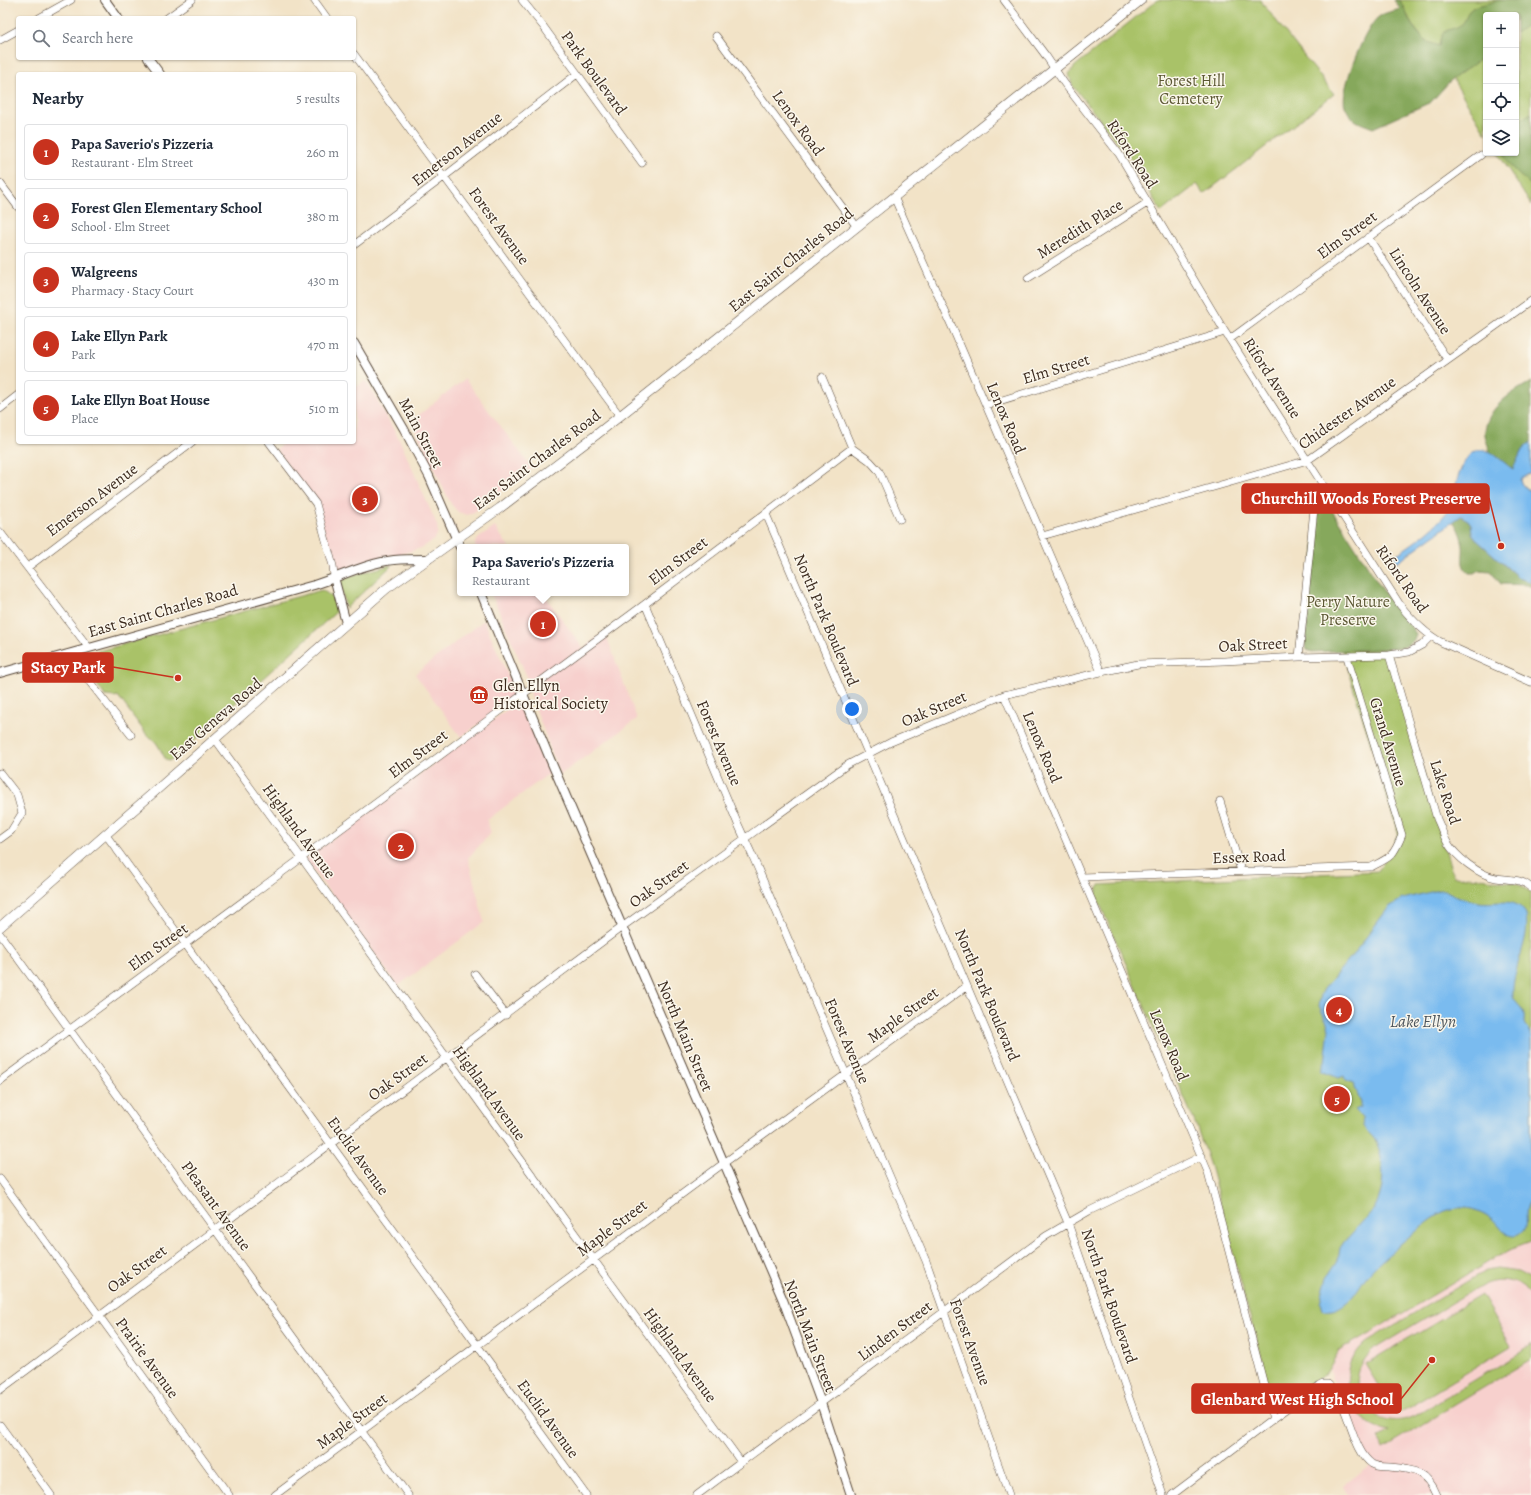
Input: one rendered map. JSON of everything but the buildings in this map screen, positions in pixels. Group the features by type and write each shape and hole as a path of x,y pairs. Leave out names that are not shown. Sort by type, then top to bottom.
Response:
{"main road":[{"name":"East Saint Charles Road","path":"458,543 500,508 620,416 1141,0"},
{"name":"East Geneva Road","path":"0,927 386,589 428,559 458,543"}],"street":[{"path":"43,16 71,0"},
{"path":"105,0 117,16"},
{"path":"171,16 192,0"},
{"path":"314,0 326,16"},
{"name":"Park Boulevard","path":"522,0 543,26 642,163"},
{"name":"Riford Road","path":"1004,0 1064,83 1119,154 1147,203 1226,332"},
{"path":"0,40 16,31"},
{"name":"Lenox Road","path":"716,36 857,227"},
{"name":"Forest Avenue","path":"356,57 620,416"},
{"path":"150,60 158,72"},
{"name":"Emerson Avenue","path":"356,243 577,74"},
{"name":"Elm Street","path":"1230,339 1481,155"},
{"path":"0,183 16,203"},
{"name":"Lenox Road","path":"894,198 986,405 1101,672"},
{"name":"Meredith Place","path":"1028,278 1147,203"},
{"name":"Lincoln Avenue","path":"1368,238 1447,359"},
{"name":"Chidester Avenue","path":"1042,536 1308,460 1447,359 1531,301"},
{"name":"Elm Street","path":"986,405 1226,332"},
{"name":"Riford Avenue","path":"1226,332 1308,460"},
{"name":"Main Street","path":"356,346 379,384 429,476 458,543"},
{"path":"822,377 852,448 870,461 879,471 900,519"},
{"path":"0,408 16,396"},
{"name":"Emerson Avenue","path":"28,567 189,444"},
{"path":"271,444 316,504 333,566 334,577 346,624"},
{"name":"Elm Street","path":"0,1081 645,604 852,448"},
{"name":"Riford Road","path":"1308,460 1326,491 1400,605 1411,619 1430,636 1441,642 1531,682"},
{"path":"1299,657 1314,508 1320,495 1326,491"},
{"name":"North Park Boulevard","path":"766,514 1068,1223 1163,1495"},
{"path":"0,532 89,648"},
{"name":"East Saint Charles Road","path":"0,673 314,585 343,574 393,560 428,559"},
{"name":"North Main Street","path":"482,596 550,759 783,1300 821,1403 851,1495"},
{"name":"Forest Avenue","path":"645,604 926,1260 1009,1495"},
{"name":"Oak Street","path":"0,1390 215,1229 506,1015 622,927 847,765 891,742 1004,695 1101,672 1138,664 1299,657 1388,655 1409,652 1422,645 1430,636"},
{"path":"68,654 131,735"},
{"name":"Lake Road","path":"1388,655 1437,819 1448,843 1461,858 1476,870 1495,878 1517,879 1531,888"},
{"name":"Grand Avenue","path":"1347,657 1402,835"},
{"name":"Lenox Road","path":"1004,695 1208,1172 1273,1419"},
{"name":"Highland Avenue","path":"215,740 741,1462"},
{"path":"0,773 17,795 22,813 10,831 0,839"},
{"path":"1220,801 1241,871"},
{"name":"Euclid Avenue","path":"106,834 586,1495"},
{"name":"Essex Road","path":"1082,877 1371,867 1387,859 1396,851 1402,835"},
{"name":"Pleasant Avenue","path":"0,934 408,1495"},
{"path":"475,974 506,1015"},
{"name":"Maple Street","path":"275,1495 724,1163 967,986"},
{"name":"Linden Street","path":"697,1495 1046,1236 1089,1211 1202,1156"},
{"name":"Prairie Avenue","path":"0,1179 229,1495"},
{"path":"1172,1495 1319,1386 1328,1384 1337,1394 1364,1456 1372,1464 1380,1467 1404,1468 1419,1472 1432,1484 1436,1495"},
{"path":"0,1425 51,1495"}],"shaded area":[{"path":"465,379 532,468 474,512 467,515 458,512 451,504 411,421"},
{"path":"366,380 400,441 437,525 438,532 434,540 421,548 335,574 317,506 276,449 282,444 356,444 356,388"},
{"path":"495,527 507,544 475,544 479,538"},
{"path":"492,596 545,596 583,648 605,632 637,719 560,775 531,696 527,677"},
{"path":"484,620 517,696 461,737 415,674"},
{"path":"520,700 551,772 487,820 491,833 468,858 484,922 398,986 305,859"},
{"path":"1531,1242 1531,1495 1348,1495 1344,1485 1373,1463 1365,1455 1329,1369 1339,1351 1507,1251"}],"green space":[{"name":"Forest Hill Cemetery","path":"1157,0 1260,0 1334,94 1204,194 1197,184 1161,212 1131,159 1072,85 1069,74 1075,66"},
{"path":"1394,0 1400,0 1412,25 1425,41 1439,46 1440,39 1444,32 1462,24 1472,8 1498,0 1531,0 1531,22 1519,31 1519,12 1483,12 1483,57 1450,81 1431,102 1373,128 1356,121 1350,115 1345,106 1344,98 1346,87 1355,58 1374,21 1382,15 1400,9"},
{"path":"1397,0 1531,0 1531,205 1500,156 1519,156 1519,12 1483,12 1483,129 1454,81 1412,25 1408,16"},
{"path":"1531,113 1531,185 1511,167 1505,156 1519,156 1520,120"},
{"path":"1531,382 1531,442 1522,450 1513,469 1490,452 1485,430 1487,421 1496,407 1516,391"},
{"name":"Perry Nature Preserve","path":"1324,502 1328,504 1393,606 1413,629 1416,635 1414,640 1408,645 1401,648 1312,652 1307,650 1305,645 1318,507"},
{"path":"1461,516 1468,520 1471,524 1472,533 1478,541 1519,578 1531,582 1531,587 1527,585 1501,584 1490,571 1479,570 1474,573 1469,573 1466,570 1463,564 1462,539 1453,521"},
{"path":"390,565 391,566 346,608 339,581 340,579"},
{"path":"322,590 335,599 337,609 335,613 178,755 169,761 166,760 156,743 147,735 118,696 105,696 81,661 88,654"},
{"path":"1388,649 1453,876 1481,878 1514,883 1524,887 1531,893 1531,1242 1507,1251 1339,1351 1325,1375 1275,1411 1211,1169 1196,1125 1096,895 1099,885 1378,871 1391,851 1398,833 1342,651"},
{"path":"1497,1269 1518,1272 1531,1279 1531,1295 1520,1286 1508,1281 1502,1280 1488,1282 1482,1285 1372,1351 1362,1364 1357,1378 1358,1392 1364,1404 1373,1413 1385,1419 1399,1420 1415,1416 1521,1352 1531,1344 1531,1359 1384,1448 1378,1438 1389,1431 1374,1426 1363,1418 1354,1407 1349,1394 1347,1381 1350,1367 1356,1354 1366,1342 1476,1276 1486,1271"},
{"path":"1481,1295 1511,1346 1396,1415 1365,1364"}],"water":[{"path":"1531,442 1531,473 1520,479 1521,483 1531,491 1531,582 1519,578 1478,541 1472,533 1471,524 1468,520 1461,516 1397,562 1394,556 1425,534 1447,513 1451,505 1461,469 1471,453 1481,450 1488,451 1513,469 1522,450"},
{"name":"Lake Ellyn","path":"1439,890 1445,890 1461,898 1479,902 1512,903 1522,909 1526,915 1526,935 1513,986 1513,996 1523,1011 1524,1023 1531,1033 1531,1198 1525,1213 1524,1230 1520,1234 1512,1236 1507,1234 1492,1219 1472,1209 1463,1208 1445,1211 1427,1222 1376,1265 1347,1302 1335,1309 1325,1310 1322,1309 1320,1302 1327,1277 1338,1260 1340,1248 1344,1242 1374,1209 1381,1192 1383,1175 1381,1157 1375,1140 1364,1127 1362,1117 1355,1110 1361,1107 1361,1102 1353,1083 1345,1080 1344,1076 1339,1078 1321,1071 1325,1062 1329,1029 1319,1006 1321,995 1324,989 1355,952 1389,907 1402,899"}],"place":[{"name":"Walgreens","path":"365,499"},
{"name":"Churchill Woods Forest Preserve","path":"1501,546"},
{"name":"Papa Saverio's Pizzeria","path":"543,624"},
{"name":"Stacy Park","path":"178,678"},
{"name":"Glen Ellyn Historical Society","path":"479,695"},
{"name":"Forest Glen Elementary School","path":"401,846"},
{"name":"Lake Ellyn Park","path":"1339,1010"},
{"name":"Lake Ellyn Boat House","path":"1337,1099"},
{"name":"Glenbard West High School","path":"1432,1360"}]}
